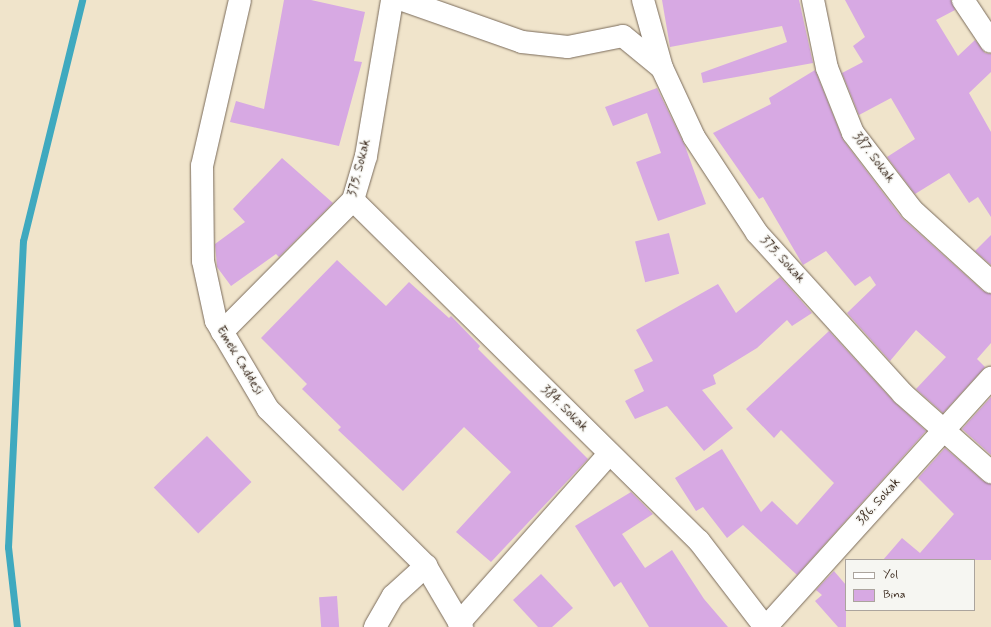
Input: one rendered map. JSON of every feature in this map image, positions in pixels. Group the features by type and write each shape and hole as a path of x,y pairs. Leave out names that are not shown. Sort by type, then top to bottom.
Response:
{"street":[{"name":"Emek Caddesi","path":"240,0 202,166 203,261 216,322 268,409 426,566 460,625"},
{"name":"375. Sokak","path":"222,332 354,200 366,156 392,0"},
{"path":"403,0 522,42 568,47 623,36 662,68"},
{"name":"375. Sokak","path":"643,0 662,68 694,137 757,233 903,394 943,432 991,472"},
{"name":"387. Sokak","path":"813,0 828,68 853,133 912,210 991,282"},
{"path":"963,0 991,42"},
{"name":"384. Sokak","path":"354,200 608,454 699,541 765,627"},
{"name":"386. Sokak","path":"765,627 991,378"},
{"path":"460,625 608,454"},
{"path":"375,627 393,596 426,566"}],"building":[{"path":"284,0 311,0 365,12 354,61 362,62 339,146 230,122 236,101 264,109"},
{"path":"662,0 799,0 813,63 703,83 701,73 787,42 782,26 670,47"},
{"path":"845,0 951,0 955,10 936,20 958,56 975,40 985,53 991,54 991,72 969,93 991,132 991,217 978,197 969,203 949,173 915,194 887,157 915,139 891,98 859,115 842,73 863,62 853,46 865,37"},
{"path":"815,70 843,140 902,218 983,291 991,294 991,343 977,359 985,367 943,413 916,389 946,357 916,330 890,361 847,313 876,285 870,276 855,286 826,251 803,265 763,197 759,199 713,133 771,104 769,98"},
{"path":"657,88 685,146 706,204 658,221 636,162 661,153 647,113 613,126 605,107"},
{"path":"282,158 333,203 279,257 276,254 231,286 217,267 215,244 245,222 233,209"},
{"path":"669,233 679,274 645,282 635,241"},
{"path":"991,235 991,265 975,251"},
{"path":"337,260 386,306 409,282 449,318 451,316 480,346 478,349 588,459 491,562 456,532 511,472 464,427 403,491 338,430 341,427 302,389 307,384 261,338"},
{"path":"780,277 812,313 792,326 787,320 757,348 713,375 716,384 702,390 733,428 704,451 667,406 635,419 625,401 644,391 634,370 653,361 636,330 718,284 736,313"},
{"path":"829,331 894,402 926,431 797,575 743,525 727,538 703,507 696,511 675,478 722,449 761,512 772,501 797,525 834,483 781,430 774,438 746,409"},
{"path":"991,397 991,455 962,429"},
{"path":"207,436 251,482 198,533 154,487"},
{"path":"945,448 983,481 991,484 991,560 884,559 902,538 920,553 954,514 918,478"},
{"path":"631,492 653,514 622,534 645,568 672,550 704,599 728,627 649,627 621,582 614,587 575,526"},
{"path":"834,571 845,584 846,627 838,627 815,601 822,595 816,590"},
{"path":"541,574 573,608 552,627 538,627 513,600"},
{"path":"337,596 339,627 321,627 319,597"}],"waterway":[{"path":"17,627 8,547 23,241 82,0"}]}
